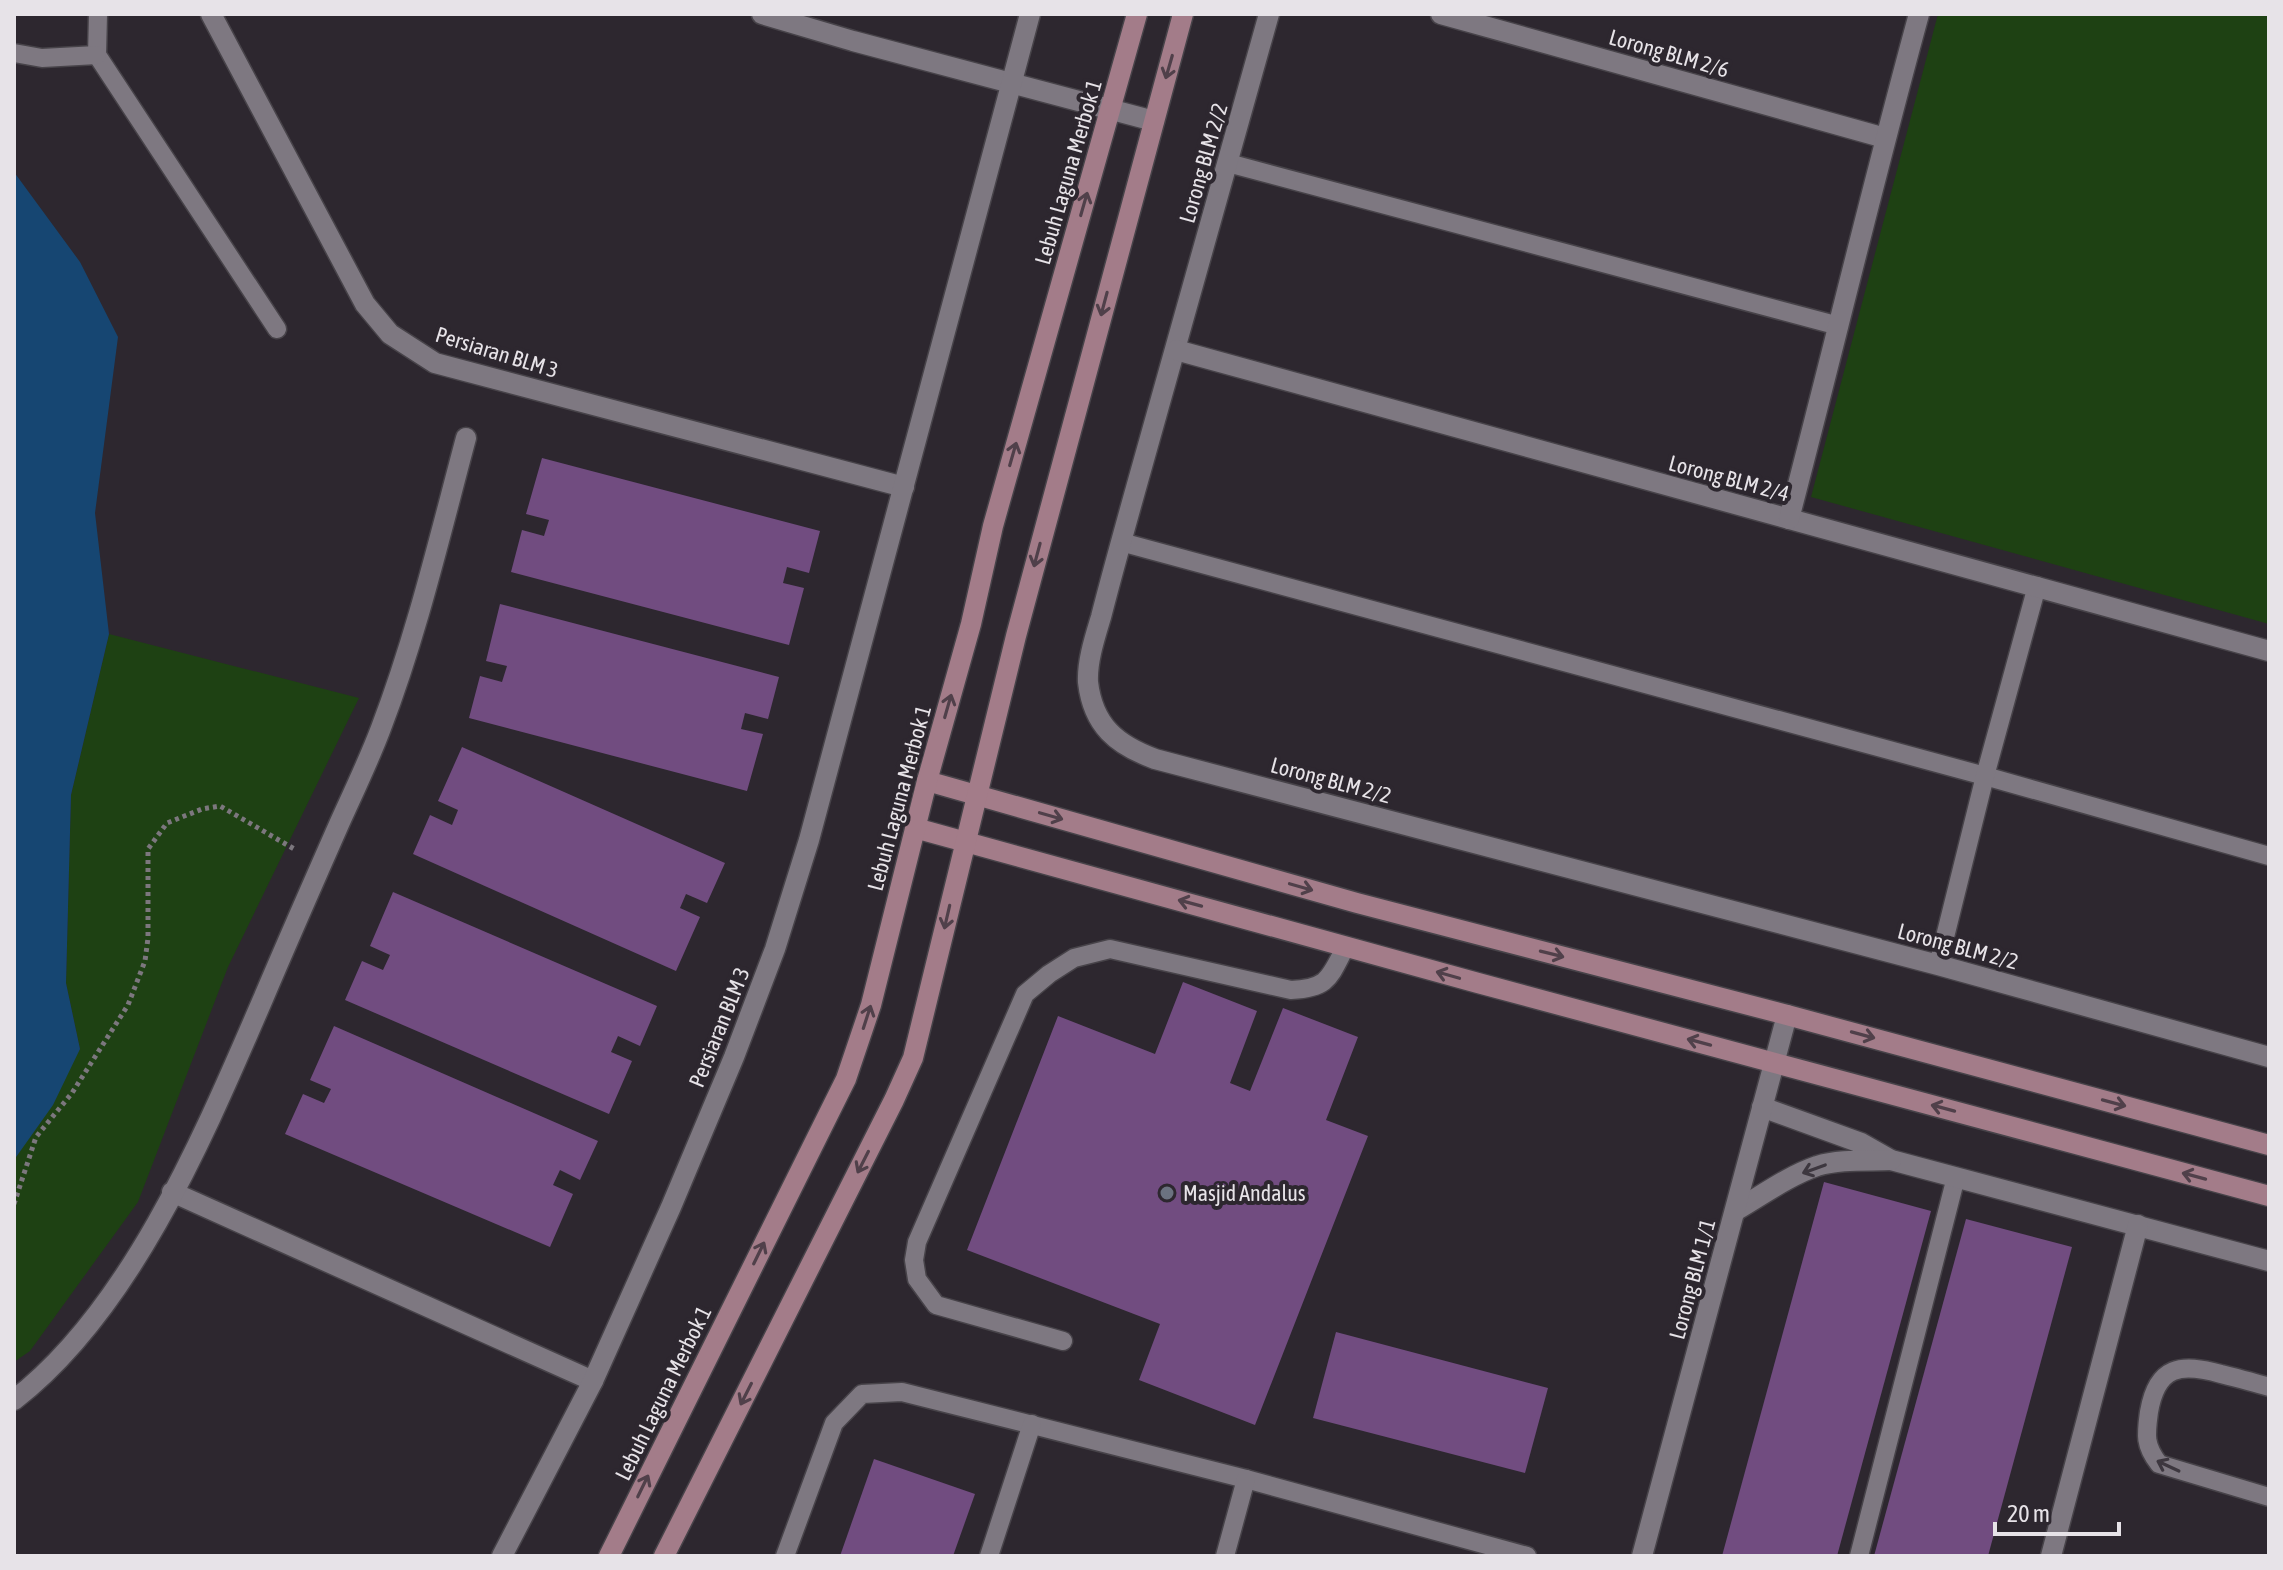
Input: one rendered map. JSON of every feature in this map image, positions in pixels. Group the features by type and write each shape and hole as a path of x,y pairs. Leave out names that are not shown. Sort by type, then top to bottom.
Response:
{"street":[{"name":"Persiaran BLM 3","path":"211,14 365,304 390,334 411,350 435,363 904,487"},
{"path":"762,14 1154,121"},
{"name":"Persiaran BLM 3","path":"502,1556 593,1381 677,1193 775,949 809,840 1030,14"},
{"name":"Lebuh Laguna Merbok 1","path":"609,1556 846,1079 871,1005 927,781 971,624 993,526 1137,14"},
{"path":"664,1556 913,1058 1026,594 1183,14"},
{"name":"Lorong BLM 2/2","path":"1269,14 1091,655 1088,680 1099,720 1114,738 1131,750 1155,759 1938,965 2269,1057"},
{"name":"Lorong BLM 2/6","path":"1441,14 1885,138"},
{"path":"1789,519 1919,14"},
{"name":"Lorong BLM 2/4","path":"1176,350 2269,651"},
{"path":"14,1400 64,1353 103,1306 141,1250 220,1096 381,729 412,637 466,438"},
{"path":"927,781 1371,907 2269,1145"},
{"path":"915,828 2269,1196"},
{"name":"Lorong BLM 1/1","path":"1642,1556 1787,1015"},
{"path":"1762,1107 1861,1143 1891,1160 2269,1261"},
{"path":"1735,1211 1817,1166 1891,1160"},
{"path":"172,1192 593,1381"},
{"path":"2051,1556 2138,1225"}],"lane":[{"path":"98,14 97,55 277,329"},
{"path":"14,53 42,58 97,55"},
{"path":"1228,163 1839,326"},
{"path":"1121,542 2269,856"},
{"path":"1938,965 2037,586"},
{"path":"1063,1341 936,1305 917,1279 914,1260 917,1242 1025,994 1074,958 1110,949 1291,990 1314,989 1329,978 1346,946"},
{"path":"1859,1556 1956,1177"},
{"path":"2269,1387 2199,1368 2180,1367 2167,1373 2158,1385 2151,1404 2146,1436 2151,1454 2159,1464 2269,1497"},
{"path":"785,1556 834,1423 862,1394 902,1392 1246,1479 1527,1556"},
{"path":"989,1556 1032,1424"},
{"path":"1225,1556 1246,1479"}],"path":[{"path":"14,1204 36,1137 72,1093 128,1005 145,961 148,938 148,849 167,823 202,809 220,806 321,865"}],"green space":[{"path":"1938,14 2269,14 2269,624 1811,497"},
{"path":"109,634 359,698 228,967 138,1202 30,1351 14,1362 14,1160 80,1049 66,983 71,795"}],"water":[{"path":"14,172 80,262 118,337 95,513 109,634 71,795 66,983 80,1049 53,1105 14,1160"}],"building":[{"path":"542,458 820,531 809,573 787,567 783,583 804,588 789,645 511,572 522,530 544,536 549,520 526,514"},
{"path":"500,604 779,677 768,719 745,713 741,729 763,734 747,791 469,718 480,676 502,682 507,666 486,661"},
{"path":"462,747 725,863 707,903 686,894 680,908 700,917 676,971 413,854 430,815 452,825 458,810 438,801"},
{"path":"393,892 657,1006 640,1046 618,1036 611,1052 632,1061 609,1114 345,1000 362,961 383,970 390,955 370,946"},
{"name":"Masjid Andalus","path":"1183,982 1257,1011 1230,1083 1250,1091 1283,1008 1358,1037 1326,1120 1368,1136 1255,1425 1139,1380 1160,1324 967,1250 1058,1016 1155,1054"},
{"path":"334,1026 598,1141 580,1180 560,1170 553,1185 573,1194 550,1247 285,1134 303,1094 324,1103 331,1089 310,1080"},
{"path":"1824,1182 1931,1211 1837,1556 1722,1556"},
{"path":"1966,1219 2072,1247 1988,1556 1874,1556"},
{"path":"1336,1332 1548,1388 1525,1473 1313,1418"},
{"path":"874,1459 975,1494 953,1556 840,1556"}],"place":[{"name":"Masjid Andalus","path":"1167,1193"}]}
